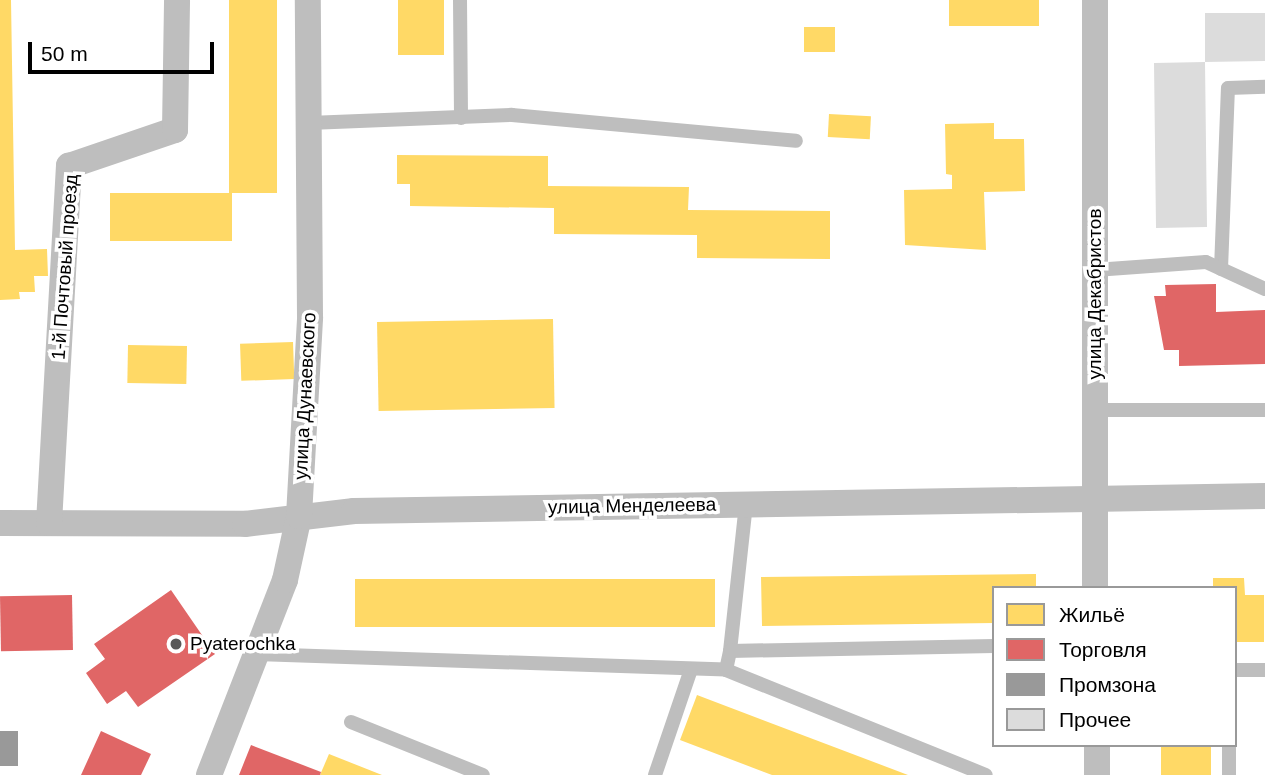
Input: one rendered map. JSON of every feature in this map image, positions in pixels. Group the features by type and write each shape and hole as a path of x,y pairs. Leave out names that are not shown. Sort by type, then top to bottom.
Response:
{"street":[{"name":"1-й Почтовый проезд","path":"49,523 69,166 175,130 177,0"},
{"name":"улица Дунаевского","path":"209,775 285,580 299,516 310,317 308,0"},
{"name":"улица Декабристов","path":"1095,586 1096,0"},
{"name":"улица Менделеева","path":"0,523 245,524 299,516 746,504 1265,496"},
{"path":"1097,747 1097,775"}],"lane":[{"path":"460,0 461,118"},
{"path":"1221,269 1228,88 1265,88"},
{"path":"309,124 512,116 796,141"},
{"path":"1095,270 1206,262 1265,289"},
{"path":"1095,410 1265,410"},
{"path":"726,670 746,504"},
{"path":"730,651 992,646"},
{"path":"256,654 726,670 986,775"},
{"path":"655,775 691,669"},
{"path":"1237,670 1265,670"},
{"path":"351,722 483,775"},
{"path":"1229,747 1229,775"}],"building: Жильё":[{"path":"0,0 11,0 15,250 47,249 48,276 34,276 35,292 19,292 20,299 0,300"},
{"path":"229,0 277,0 277,193 229,193"},
{"path":"398,0 444,0 444,55 398,55"},
{"path":"949,0 1039,0 1039,26 949,26"},
{"path":"804,27 835,27 835,52 804,52"},
{"path":"829,114 871,116 870,139 828,137"},
{"path":"994,123 994,139 1024,139 1025,191 984,192 986,250 905,245 904,190 952,189 952,175 946,174 945,124"},
{"path":"397,155 548,156 548,186 689,187 688,210 830,211 830,259 697,258 697,235 554,234 554,208 410,206 410,184 397,184"},
{"path":"110,193 232,193 232,241 110,241"},
{"path":"553,319 555,408 379,411 377,322"},
{"path":"293,342 294,379 241,381 240,344"},
{"path":"128,345 187,346 186,384 127,383"},
{"path":"1036,574 1036,586 992,586 992,623 762,626 761,577"},
{"path":"1213,578 1244,578 1245,595 1264,595 1264,642 1237,642 1237,586 1213,586"},
{"path":"355,579 715,579 715,627 355,627"},
{"path":"697,695 908,775 772,775 680,740"},
{"path":"1161,747 1211,747 1211,775 1161,775"},
{"path":"329,754 382,775 320,775"}],"building: Торговля":[{"path":"1216,284 1216,312 1265,310 1265,364 1179,366 1179,350 1164,350 1154,296 1166,296 1165,285"},
{"path":"171,590 215,654 138,707 126,691 107,704 86,673 105,659 94,644"},
{"path":"72,595 73,650 1,651 0,596"},
{"path":"101,731 151,754 141,775 81,775"},
{"path":"251,745 321,772 320,775 239,775"}],"building: Промзона":[{"path":"0,731 18,731 18,766 0,766"}],"building: Прочее":[{"path":"1205,13 1265,13 1265,61 1205,62"},
{"path":"1205,62 1207,227 1156,228 1154,63"}],"place":[{"name":"Pyaterochka","path":"176,644"}]}
